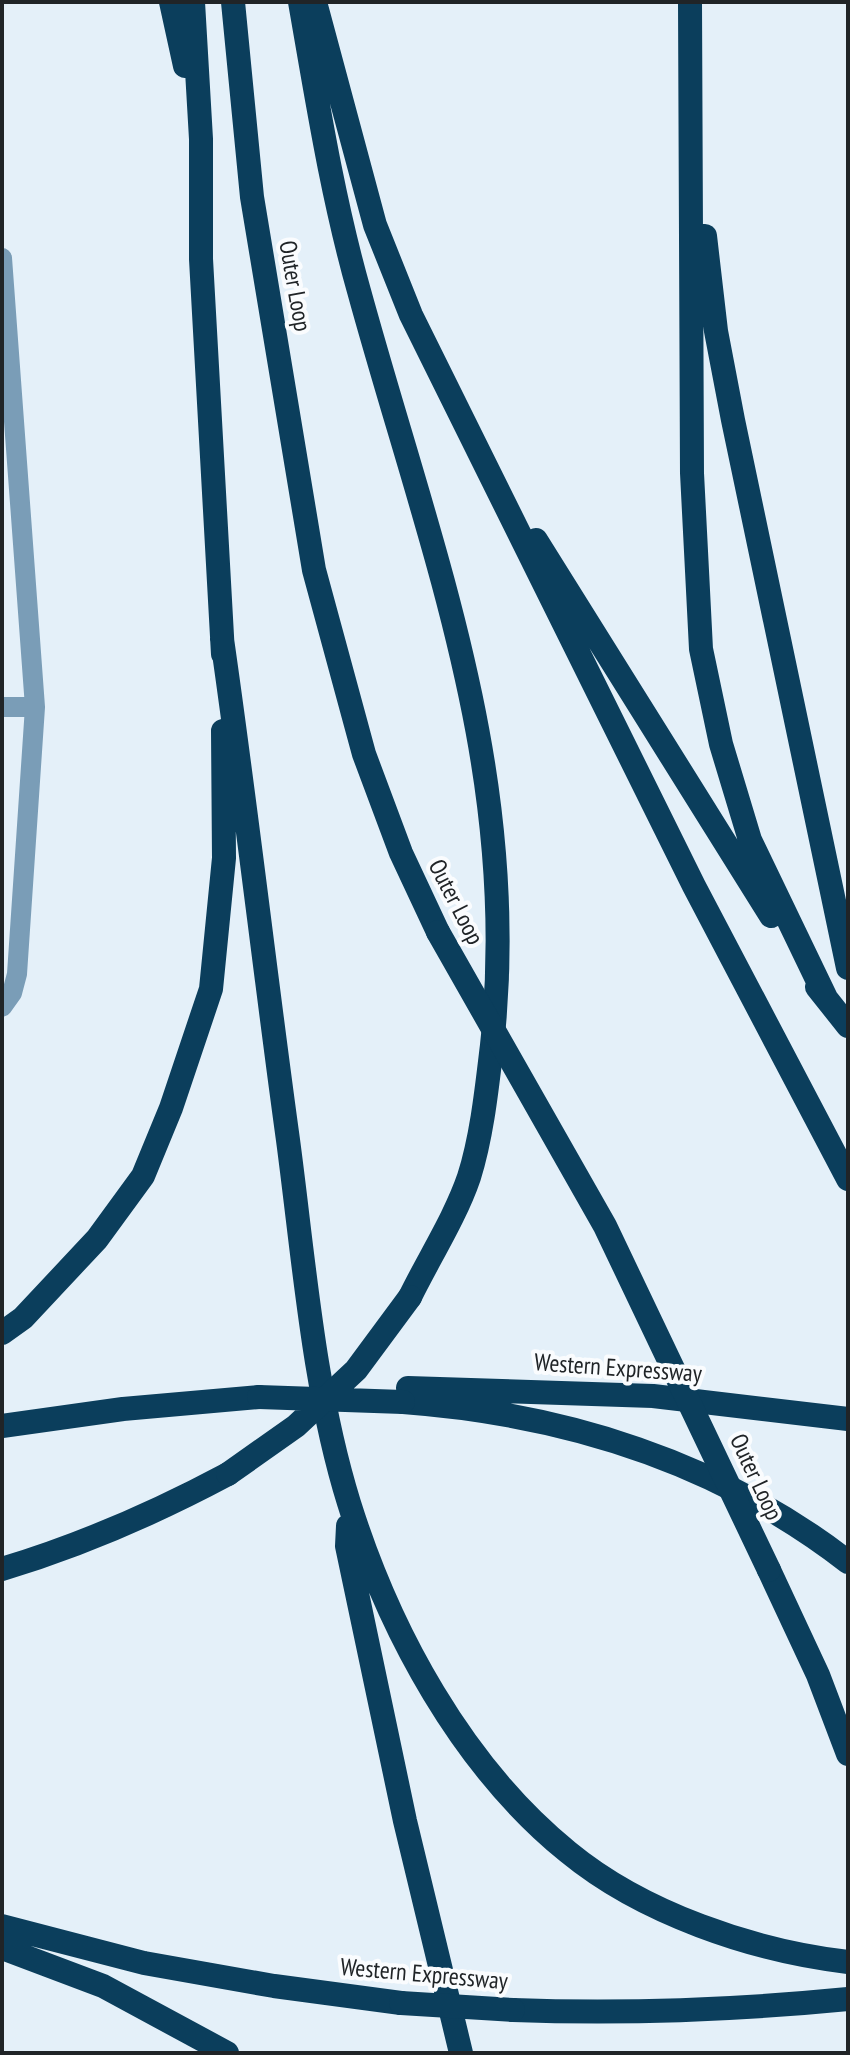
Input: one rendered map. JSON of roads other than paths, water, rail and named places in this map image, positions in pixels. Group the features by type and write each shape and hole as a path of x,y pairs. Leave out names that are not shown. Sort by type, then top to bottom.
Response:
{"highway":[{"path":"171,2 201,139"},
{"path":"2,1333 23,1318 97,1239 143,1176 211,989 224,858 222,639 201,259 201,139 193,2"},
{"name":"Outer Loop","path":"233,2 252,197 314,570 364,754 401,853 438,932 605,1226 818,1675 848,1754"},
{"path":"2,1569 66,1550 166,1507 228,1474 296,1426 356,1370 410,1297 469,1177 487,1082 497,994 496,870 483,746 455,621 344,234 300,2"},
{"path":"315,2 375,225 411,315 694,886 848,1179"},
{"path":"690,2 692,473 701,649 721,744 750,840 826,998"},
{"path":"692,127 716,331 848,968"},
{"path":"457,412 806,972 848,1026"},
{"path":"222,639 316,1346 348,1500 369,1561 403,1639 451,1723 513,1797 568,1853 646,1902 743,1942 848,1962"},
{"name":"Western Expressway","path":"2,1426 138,1407 259,1397 400,1395 492,1388 653,1396 848,1419"},
{"path":"400,1395 536,1418 651,1452 768,1509 848,1562"},
{"path":"348,1500 350,1561 405,1821 461,2053"},
{"name":"Western Expressway","path":"2,1926 144,1963 274,1986 401,2003 603,2013 741,2010 848,1999"},
{"path":"2,1948 103,1986 227,2053"}],"street":[{"path":"2,258 5,343 35,707 17,974 12,993 2,1007"},
{"path":"2,707 35,707"}]}
